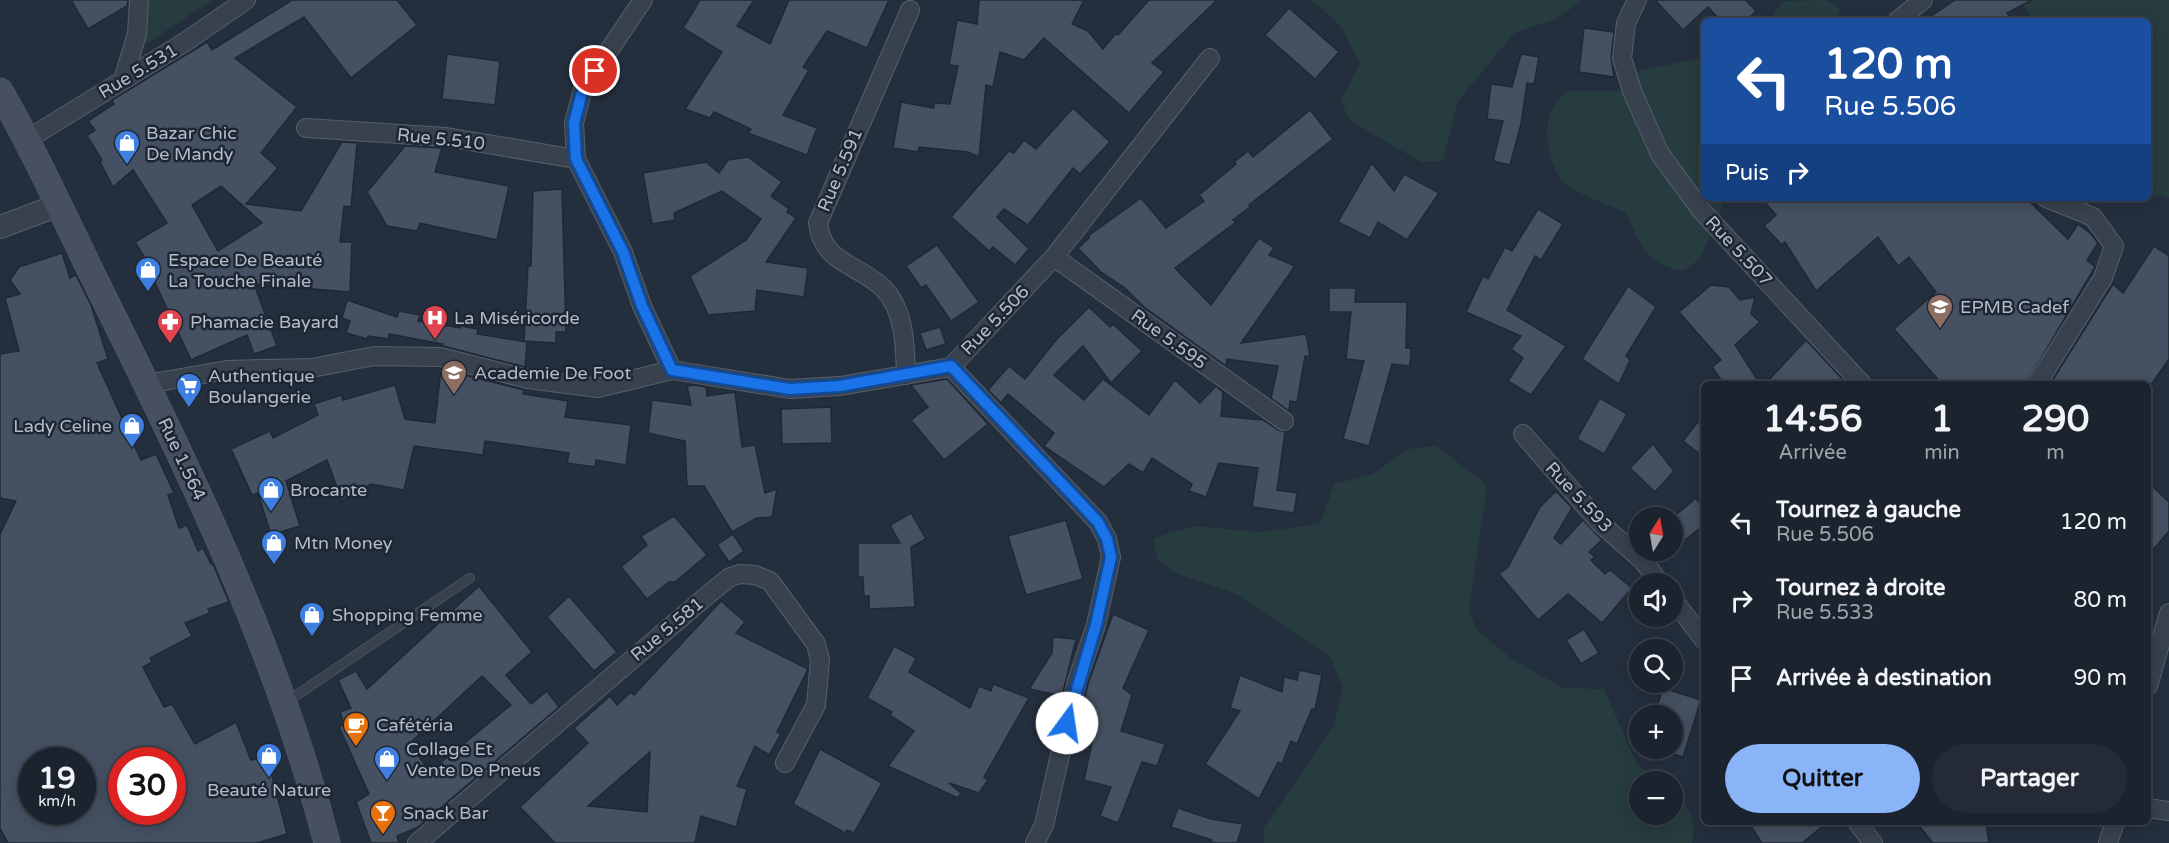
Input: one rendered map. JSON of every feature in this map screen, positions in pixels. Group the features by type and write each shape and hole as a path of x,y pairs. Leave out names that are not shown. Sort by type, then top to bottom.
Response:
{"main road":[{"name":"Rue 1.564","path":"0,91 28,140 147,384 237,580 304,756 327,843"}],"street":[{"path":"123,80 137,34 139,0"},
{"name":"Rue 5.531","path":"28,140 185,42 246,0"},
{"path":"643,0 583,89 574,123 576,159 623,252 642,306 672,370"},
{"name":"Rue 5.507","path":"1637,0 1626,23 1622,57 1632,91 1660,154 1701,210 1859,381"},
{"path":"1901,18 1923,0"},
{"name":"Rue 5.591","path":"906,375 902,323 892,303 883,289 834,256 822,244 818,223 910,10"},
{"name":"Rue 5.506","path":"147,384 227,369 312,368 374,356 440,357 528,380 598,388 672,370 790,389 840,386 951,366 1054,257 1210,58"},
{"name":"Rue 5.510","path":"306,128 446,137 576,159"},
{"path":"2039,381 2103,279 2114,246 2092,217 2053,201"},
{"path":"0,227 59,205"},
{"name":"Rue 5.595","path":"1054,257 1284,421"},
{"path":"951,366 1098,522 1107,539 1111,557 1096,625 1077,681 1044,825 1035,843"},
{"name":"Rue 5.593","path":"1523,434 1600,523 1643,561 1652,573"},
{"name":"Rue 5.581","path":"417,843 710,593 730,577 740,574 755,575 770,581 816,644 820,660 820,685 816,705 785,763"},
{"path":"1683,612 1701,636"},
{"path":"2151,676 2169,613"},
{"path":"2151,808 2169,811"},
{"path":"1859,825 1873,843"},
{"path":"2108,843 2114,825"}],"lane":[{"path":"285,703 470,578"}],"green space":[{"path":"146,0 212,0 145,45"},
{"path":"1312,0 1583,0 1556,19 1514,33 1458,101 1443,161 1421,162 1349,120 1341,100 1360,63 1341,27"},
{"path":"1827,0 1840,8 1838,18 1771,18 1783,1"},
{"path":"2020,0 2169,0 2169,198 2163,195 2151,197 2151,18 2031,18"},
{"path":"1701,58 1701,201 1725,201 1700,259 1682,271 1659,263 1645,251 1626,213 1583,194 1563,181 1552,161 1549,149 1547,137 1550,114 1558,99 1567,91 1631,91 1639,71"},
{"path":"2101,201 2123,201 2101,204"},
{"path":"1436,446 1487,485 1469,609 1476,629 1510,658 1563,688 1604,689 1629,746 1629,759 1635,759 1637,764 1646,771 1629,771 1629,825 1683,825 1683,803 1691,815 1692,843 1264,843 1263,829 1334,726 1343,686 1329,655 1236,594 1175,573 1157,560 1154,538 1194,526 1259,532 1320,524 1334,484 1373,474 1408,449"}],"building":[{"path":"71,0 128,0 127,6 88,29"},
{"path":"292,0 397,0 417,25 351,78 304,17 235,58 297,107 261,153 278,168 246,204 301,211 342,142 357,143 351,207 344,206 340,242 352,242 350,292 254,284 277,346 254,354 247,335 191,360 151,274 154,273 135,242 167,223 133,170 113,187 100,162 102,160 87,136 95,130 88,121 114,104 112,100 207,42 212,50","holes":["221,186 262,223 218,251 192,205"]},
{"path":"700,0 754,0 737,26 770,44 789,0 889,0 867,48 827,31 803,67 809,70 783,115 817,128 807,155 748,133 751,129 714,112 710,118 685,109 722,52 683,28"},
{"path":"979,0 1084,0 1072,24 1088,31 1103,49 1149,0 1217,0 1152,63 1164,72 1129,113 1044,38 1024,60 1000,52 993,87 986,85 979,157 968,152 919,147 918,152 893,148 901,102 934,108 934,103 950,104 958,66 949,65 957,20 977,24"},
{"path":"1655,0 1746,0 1756,11 1749,18 1718,18 1708,7 1683,30"},
{"path":"1955,0 2032,0 2007,13 2011,18 1928,18"},
{"path":"1289,8 1339,52 1315,79 1265,35"},
{"path":"1584,28 1614,32 1611,57 1614,77 1579,72"},
{"path":"447,54 500,61 495,105 442,99"},
{"path":"1521,54 1539,57 1534,84 1527,83 1521,124 1510,165 1493,161 1503,121 1487,119 1491,84 1512,87"},
{"path":"1073,108 1110,142 1080,174 1073,168 1028,225 1004,209 997,217 1029,249 1015,265 993,247 989,251 951,217 1009,151 1014,153 1024,140 1036,149"},
{"path":"1310,110 1333,139 1249,205 1250,207 1233,220 1236,222 1175,268 1211,305 1259,238 1274,248 1269,255 1295,266 1241,343 1306,334 1310,356 1305,356 1297,402 1290,401 1289,411 1271,398 1278,366 1227,359 1226,366 1144,307 1125,288 1101,272 1078,248 1089,238 1088,236 1141,198 1166,228 1204,201 1199,195 1236,164 1234,162 1248,151 1253,157"},
{"path":"405,146 442,148 435,172 509,186 497,240 420,223 417,231 387,226 367,192"},
{"path":"748,157 782,182 771,196 789,209 787,212 796,218 766,262 808,268 804,297 757,290 755,311 708,315 690,276 746,240 761,219 722,191 674,213 675,220 652,224 643,173 706,162 719,173 728,160"},
{"path":"1372,163 1394,191 1404,174 1439,193 1407,240 1378,222 1370,238 1338,222"},
{"path":"562,189 566,332 556,332 556,343 524,341 528,266 531,266 533,191"},
{"path":"1764,201 2029,201 2068,239 2078,224 2098,243 2087,260 2095,267 2028,381 1939,381 1894,329 1936,292 1909,257 1898,266 1878,237 1816,291 1785,242 1782,245 1764,226 1776,215"},
{"path":"1538,209 1563,224 1541,260 1535,256 1507,310 1566,346 1531,395 1508,381 1523,358 1511,349 1521,336 1466,312 1483,276 1488,279 1505,247 1512,251"},
{"path":"937,245 979,302 951,321 926,285 921,288 906,266"},
{"path":"2154,246 2169,256 2169,359 2151,385 2151,381 2052,381 2113,284 2123,293"},
{"path":"62,253 70,278 76,275 91,305 108,359 97,363 141,460 156,454 174,493 168,495 179,528 187,525 198,551 203,548 213,564 229,602 208,609 210,613 185,623 192,636 150,658 152,662 143,667 164,707 172,704 195,744 236,722 251,760 267,756 287,834 257,843 8,843 0,828 0,534 16,501 0,498 0,354 19,351 5,298 20,294 10,280 19,267"},
{"path":"1711,285 1729,287 1740,300 1755,297 1751,314 1760,322 1735,345 1758,381 1722,381 1712,367 1721,360 1679,312"},
{"path":"1628,286 1656,307 1626,356 1630,360 1619,384 1582,359"},
{"path":"1329,288 1356,288 1355,302 1407,302 1406,348 1411,348 1410,366 1392,364 1369,446 1343,439 1364,361 1346,359 1351,312 1329,312"},
{"path":"347,300 397,317 399,311 420,315 418,321 478,329 477,334 527,342 525,367 443,346 443,344 389,334 389,339 368,336 367,339 346,333 350,321 342,318"},
{"path":"1089,307 1110,327 1113,324 1142,351 1111,383 1083,346 1054,375 1084,400 1103,379 1149,415 1175,380 1200,403 1216,386 1223,392 1221,416 1263,420 1285,432 1277,490 1297,493 1294,513 1252,507 1258,468 1219,463 1206,497 1189,491 1192,484 1152,458 1143,473 1129,464 1104,487 1044,446 1054,433 1008,394 1001,403 988,390 1009,366 1025,379 1057,339"},
{"path":"940,327 946,344 926,350 920,333"},
{"path":"1806,340 1844,381 1768,381"},
{"path":"441,369 524,390 523,394 568,401 565,417 631,425 626,465 596,460 595,467 567,463 569,453 485,441 483,455 414,446 404,490 371,484 342,501 327,460 286,481 300,526 271,535 258,493 252,495 231,449 270,431 273,438 318,415 314,404 341,395 343,400 395,385 405,419 435,423"},
{"path":"947,379 988,424 944,460 911,420 928,407 911,385"},
{"path":"687,386 706,387 707,396 735,392 742,447 755,445 765,493 777,489 772,517 757,518 732,532 704,486 687,486 685,441 648,433 652,400 691,405"},
{"path":"1600,398 1627,414 1604,454 1577,439"},
{"path":"831,407 832,443 782,444 781,409"},
{"path":"1701,418 1701,455 1683,441"},
{"path":"1653,444 1674,471 1655,492 1630,468"},
{"path":"2151,485 2169,502 2169,531 2151,552"},
{"path":"1556,491 1572,508 1554,538 1561,544 1583,520 1602,540 1589,552 1595,557 1591,560 1605,574 1610,570 1629,586 1629,592 1602,623 1568,594 1538,620 1499,574 1508,567 1540,507"},
{"path":"1696,498 1701,505 1701,527 1683,541 1683,509"},
{"path":"911,513 926,539 911,547 915,607 869,609 869,596 864,596 863,577 858,577 858,543 900,543 890,525"},
{"path":"674,516 707,555 675,582 669,582 647,599 621,567 647,545 641,536"},
{"path":"1066,520 1083,579 1026,595 1008,536"},
{"path":"733,534 744,551 729,562 717,545"},
{"path":"479,586 532,652 506,675 531,704 547,691 559,707 418,827 397,836 399,843 371,843 356,802 369,794 339,727 344,724 340,712 351,708 338,680 356,671 367,689","holes":["482,676 511,705 430,771 409,744"]},
{"path":"569,596 617,652 594,671 547,617"},
{"path":"721,601 745,622 736,633 808,669 777,732 781,734 769,755 755,746 737,786 747,789 736,827 701,816 695,843 555,843 520,807 588,743 574,728 610,696 617,705 631,692 634,695","holes":["650,752 647,812 588,806"]},
{"path":"1113,614 1149,630 1123,688 1132,695 1121,731 1165,744 1157,766 1142,762 1118,823 1100,816 1111,787 1084,780 1093,738 1077,732 1088,684"},
{"path":"1584,629 1599,653 1581,664 1566,640"},
{"path":"1053,637 1076,639 1062,696 1029,689 1052,653"},
{"path":"894,646 916,658 909,672 970,708 979,686 991,691 993,684 1029,698 984,777 988,780 979,793 949,783 961,793 958,798 888,766 914,731 890,715 892,712 867,698"},
{"path":"1299,670 1322,675 1315,710 1312,709 1297,744 1291,741 1282,764 1278,762 1259,799 1205,764 1240,711 1230,708 1240,675 1282,692 1284,677 1297,680"},
{"path":"1661,693 1679,693 1701,700 1683,757 1683,705 1658,705"},
{"path":"820,749 882,783 854,833 847,830 845,833 793,804"},
{"path":"1178,808 1211,819 1243,824 1237,843 1211,843 1212,840 1171,827"},
{"path":"1750,825 1824,825 1802,843 1762,843"},
{"path":"1918,825 1986,825 1989,843 1933,843"}],"place":[{"name":"Bazar Chic De Mandy","path":"127,166"},
{"name":"Espace De Beauté La Touche Finale","path":"148,293"},
{"name":"EPMB Cadef","path":"1940,330"},
{"name":"La Miséricorde","path":"435,341"},
{"name":"Phamacie Bayard","path":"170,345"},
{"name":"Academie De Foot","path":"454,396"},
{"name":"Authentique Boulangerie","path":"189,409"},
{"name":"Lady Celine","path":"132,449"},
{"name":"Brocante","path":"271,513"},
{"name":"Mtn Money","path":"274,566"},
{"name":"Shopping Femme","path":"312,638"},
{"name":"Cafétéria","path":"356,748"},
{"name":"Beauté Nature","path":"269,779"},
{"name":"Collage Et Vente De Pneus","path":"387,782"},
{"name":"Snack Bar","path":"383,836"}],"route":[{"path":"595,71 583,89 574,123 576,159 623,252 642,306 672,370 790,389 840,386 951,366 1098,522 1107,539 1111,557 1096,625 1077,681 1067,723"}]}
